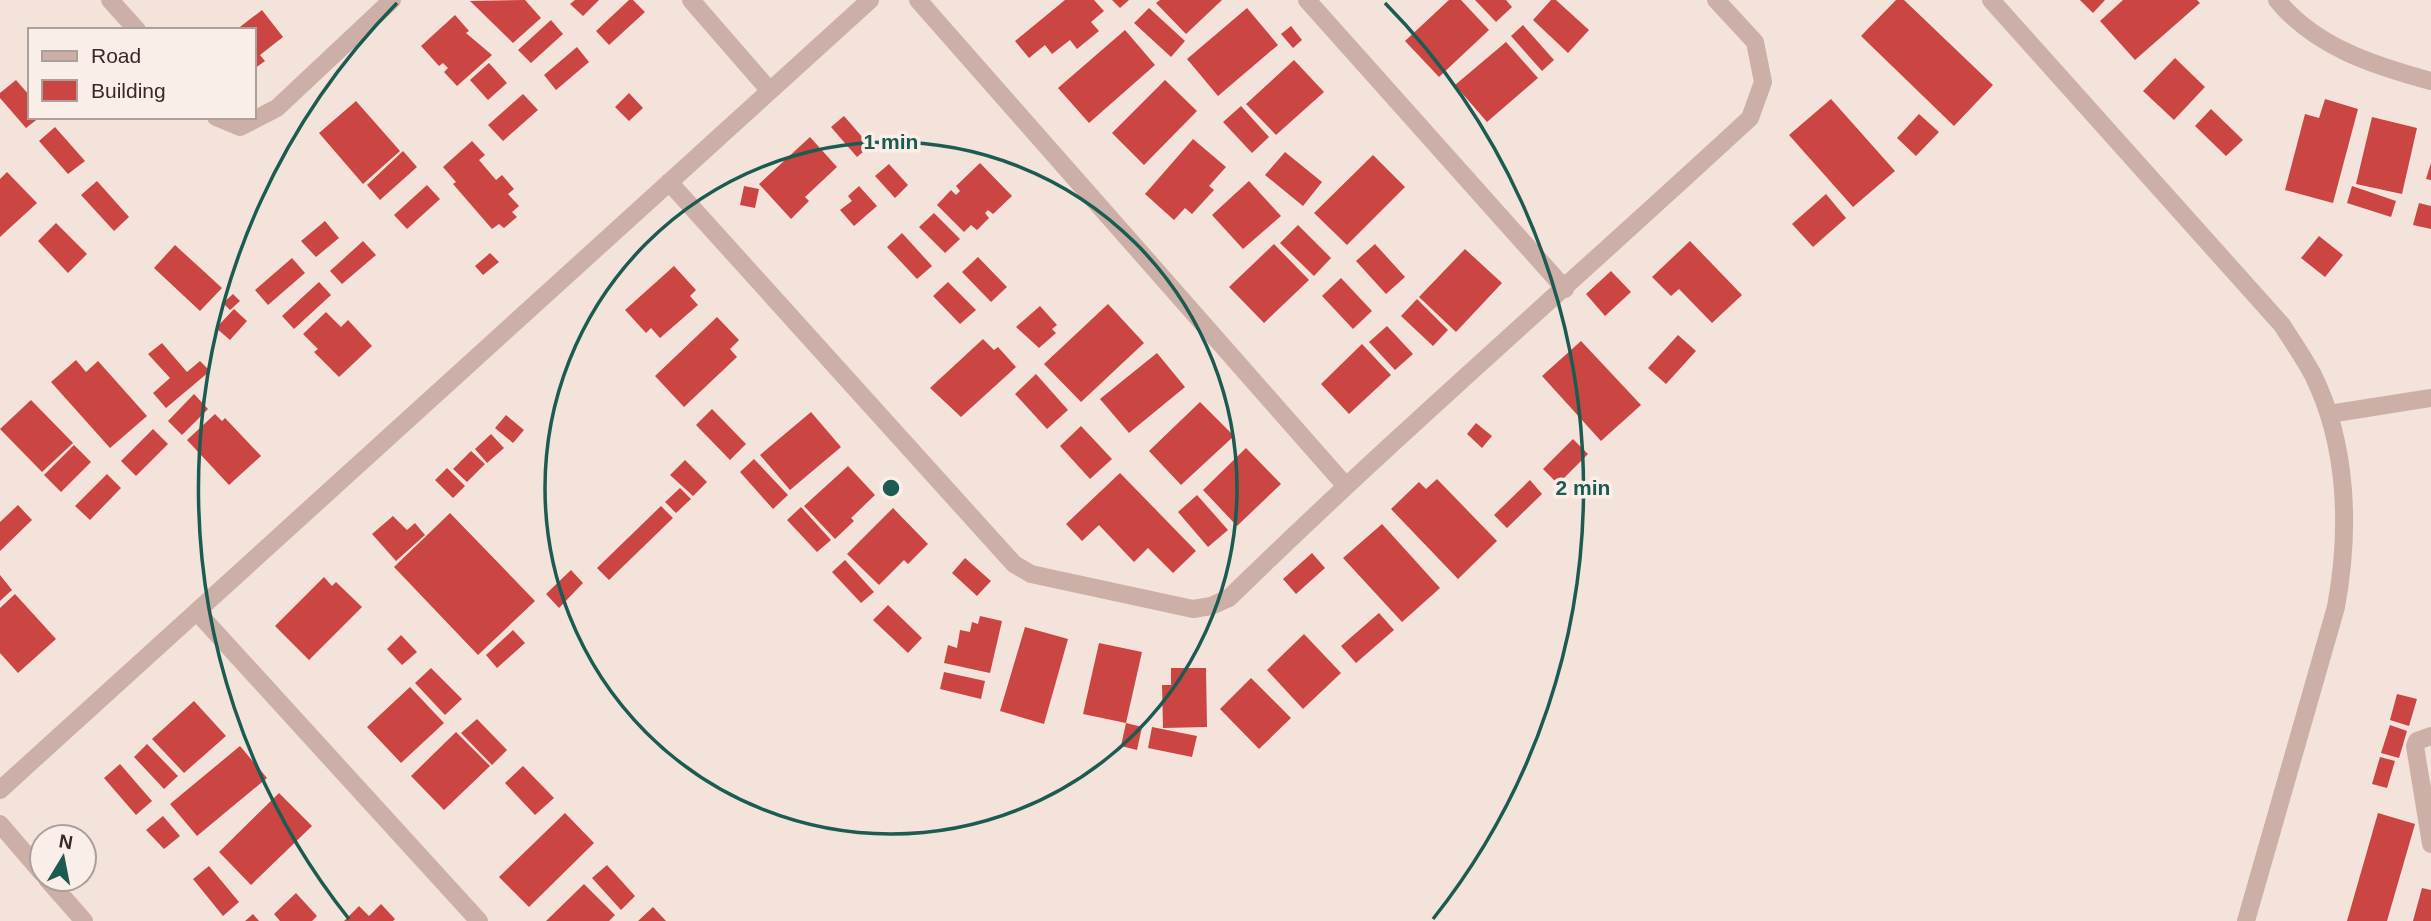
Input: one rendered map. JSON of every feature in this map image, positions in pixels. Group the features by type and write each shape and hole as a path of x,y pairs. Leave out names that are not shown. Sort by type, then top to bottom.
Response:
{"street":[{"path":"110,0 135,28"},
{"path":"256,119 277,108 392,0"},
{"path":"691,0 770,90"},
{"path":"0,790 870,0"},
{"path":"918,0 1345,485"},
{"path":"1307,0 1565,289"},
{"path":"669,182 1014,564 1031,574 1193,608 1211,606 1228,598 1345,485 1565,289 1749,118 1763,82 1755,42 1716,0"},
{"path":"1991,0 2282,324 2312,374 2329,414 2343,480 2344,564 2336,607 2246,921"},
{"path":"2277,0 2289,15 2334,48 2431,81"},
{"path":"221,119 240,127 256,119"},
{"path":"2329,414 2431,398"},
{"path":"197,612 479,921"},
{"path":"2431,736 2417,741 2415,746 2431,844"},
{"path":"0,824 28,857"},
{"path":"59,893 84,921"}],"building":[{"path":"525,0 541,18 513,43 470,1"},
{"path":"575,0 599,0 583,16 570,4"},
{"path":"629,0 633,0 645,12 609,45 596,31"},
{"path":"1065,0 1094,0 1104,11 1091,22 1099,31 1077,49 1070,40 1052,54 1045,45 1029,58 1015,41"},
{"path":"1112,0 1129,0 1120,8"},
{"path":"1160,0 1222,0 1186,34 1156,3"},
{"path":"1449,0 1461,0 1489,30 1439,77 1405,41"},
{"path":"1475,0 1506,0 1512,7 1496,22"},
{"path":"1551,0 1556,0 1589,30 1568,53 1533,20"},
{"path":"1896,0 1904,0 1993,85 1954,126 1861,36"},
{"path":"2080,0 2105,0 2093,13"},
{"path":"2123,0 2197,0 2200,3 2135,60 2100,21"},
{"path":"1149,8 1185,41 1171,57 1134,23"},
{"path":"1247,8 1278,45 1218,96 1187,59"},
{"path":"262,10 283,37 260,55 265,61 256,68 256,28 239,28"},
{"path":"455,15 469,31 466,33 492,55 457,86 444,72 448,68 443,63 439,66 421,46"},
{"path":"551,20 563,34 531,63 518,50"},
{"path":"1523,25 1554,60 1542,71 1511,36"},
{"path":"1291,26 1302,40 1293,48 1281,34"},
{"path":"1125,30 1155,65 1089,123 1058,88"},
{"path":"1506,42 1538,78 1487,122 1455,85"},
{"path":"577,47 589,62 556,90 544,75"},
{"path":"2175,58 2205,87 2174,120 2143,91"},
{"path":"1294,60 1324,92 1276,135 1246,104"},
{"path":"489,63 507,83 488,100 470,80"},
{"path":"16,80 28,94 28,119 37,119 26,128 0,98 0,93"},
{"path":"1165,80 1197,111 1144,165 1112,133"},
{"path":"629,93 643,108 629,121 615,107"},
{"path":"523,94 538,110 503,141 488,125"},
{"path":"1831,99 1895,171 1853,207 1789,135"},
{"path":"2325,99 2358,109 2333,203 2285,190 2305,114 2319,118"},
{"path":"356,101 400,151 363,184 319,133"},
{"path":"1241,106 1269,137 1252,153 1223,122"},
{"path":"2211,109 2243,140 2226,156 2195,126"},
{"path":"1919,114 1939,132 1916,156 1897,138"},
{"path":"844,116 870,146 857,157 831,127"},
{"path":"2372,117 2417,128 2402,194 2356,184"},
{"path":"55,127 85,161 68,174 39,141"},
{"path":"810,137 837,167 805,197 809,201 791,219 759,184"},
{"path":"1193,139 1226,167 1209,186 1214,190 1192,214 1185,208 1174,220 1145,194"},
{"path":"472,141 485,155 479,160 496,180 502,175 514,189 508,194 519,206 512,212 517,217 504,228 499,224 492,229 453,184 456,182 443,167"},
{"path":"403,151 417,167 380,200 367,185"},
{"path":"1285,152 1322,182 1303,206 1265,175"},
{"path":"1373,155 1405,187 1347,245 1314,213"},
{"path":"980,163 1012,196 993,214 988,210 985,213 989,218 977,230 971,225 964,232 937,205 951,190 956,195 960,191 956,186"},
{"path":"2431,163 2431,180 2426,179"},
{"path":"889,164 908,185 895,198 875,176"},
{"path":"7,172 37,203 0,237 0,179"},
{"path":"97,181 129,217 114,231 81,195"},
{"path":"1249,181 1281,216 1243,249 1212,215"},
{"path":"427,185 440,199 407,229 394,215"},
{"path":"744,186 759,189 755,208 740,205"},
{"path":"859,186 877,206 854,226 840,210 852,201 848,196"},
{"path":"2352,186 2396,201 2391,217 2347,203"},
{"path":"1826,194 1846,218 1813,247 1792,224"},
{"path":"2419,203 2431,206 2431,229 2413,225"},
{"path":"934,213 960,239 945,253 919,227"},
{"path":"325,221 339,238 316,257 301,241"},
{"path":"56,223 87,254 68,273 38,241"},
{"path":"1298,225 1331,258 1314,276 1280,243"},
{"path":"902,233 932,266 917,279 887,247"},
{"path":"2319,236 2343,255 2325,277 2301,258"},
{"path":"363,241 376,255 342,284 330,271"},
{"path":"1690,241 1742,295 1712,323 1679,289 1671,296 1652,277"},
{"path":"1274,244 1309,280 1264,323 1229,287"},
{"path":"1375,244 1405,277 1386,294 1356,261"},
{"path":"175,245 222,288 200,311 154,268"},
{"path":"1465,249 1502,283 1456,332 1419,297"},
{"path":"490,253 499,262 483,275 475,266"},
{"path":"978,257 1007,287 991,302 962,272"},
{"path":"292,258 305,273 268,305 255,290"},
{"path":"674,266 696,290 690,296 698,305 660,338 651,328 646,333 625,310"},
{"path":"1611,271 1631,292 1605,316 1586,294"},
{"path":"1341,278 1372,311 1353,329 1322,296"},
{"path":"319,282 331,295 294,329 282,316"},
{"path":"948,282 976,310 960,324 933,296"},
{"path":"233,294 240,301 230,310 223,303"},
{"path":"1417,299 1448,330 1433,346 1401,316"},
{"path":"1108,304 1144,343 1081,402 1044,364"},
{"path":"1040,306 1057,325 1052,329 1056,333 1039,348 1016,327"},
{"path":"234,309 247,321 230,340 216,328"},
{"path":"326,312 341,327 348,320 372,346 339,377 314,352 318,349 303,334"},
{"path":"717,317 739,340 730,349 737,357 684,407 655,376"},
{"path":"1387,326 1413,354 1395,370 1369,342"},
{"path":"1678,335 1696,351 1666,384 1648,368"},
{"path":"983,339 994,350 998,347 1016,367 961,417 930,388"},
{"path":"1581,341 1641,405 1601,441 1542,376"},
{"path":"162,343 187,372 200,361 210,371 166,408 153,393 170,378 148,354"},
{"path":"1362,344 1391,375 1349,414 1321,384"},
{"path":"1157,353 1185,387 1129,433 1100,399"},
{"path":"76,360 86,372 98,361 147,416 110,448 51,382"},
{"path":"1036,374 1068,410 1047,429 1015,394"},
{"path":"194,394 208,409 182,435 168,421"},
{"path":"31,400 73,443 42,472 0,429"},
{"path":"1200,402 1234,436 1181,485 1149,451"},
{"path":"712,409 746,444 730,460 696,425"},
{"path":"811,412 841,447 790,490 760,455"},
{"path":"215,414 222,421 225,418 261,456 229,485 187,440"},
{"path":"506,415 524,430 513,443 495,428"},
{"path":"1476,423 1492,436 1482,448 1467,434"},
{"path":"1081,426 1112,459 1090,479 1060,446"},
{"path":"153,429 168,444 136,476 121,461"},
{"path":"491,434 504,448 487,463 475,449"},
{"path":"1573,439 1588,454 1558,484 1543,469"},
{"path":"74,445 91,462 61,492 44,475"},
{"path":"1246,448 1281,484 1237,526 1203,490"},
{"path":"471,451 485,464 467,482 453,469"},
{"path":"754,459 788,495 773,509 740,472"},
{"path":"685,460 707,482 693,496 670,475"},
{"path":"848,466 875,495 851,518 854,521 835,539 804,506"},
{"path":"447,468 465,486 453,498 435,480"},
{"path":"1120,473 1196,551 1173,573 1148,548 1134,562 1099,525 1082,541 1066,524"},
{"path":"107,474 121,488 90,520 75,506"},
{"path":"1437,479 1497,541 1458,579 1391,509 1419,482 1426,489"},
{"path":"1530,480 1542,494 1507,528 1494,515"},
{"path":"680,488 691,499 676,513 665,502"},
{"path":"1197,495 1228,530 1208,547 1178,512"},
{"path":"18,505 32,520 0,551 0,522"},
{"path":"661,506 673,518 609,580 597,568"},
{"path":"801,507 831,540 817,552 787,520"},
{"path":"893,508 928,544 908,564 904,560 879,585 847,554"},
{"path":"450,513 535,601 478,655 394,567"},
{"path":"393,516 407,530 415,523 425,535 396,561 372,534"},
{"path":"1382,524 1440,588 1402,622 1343,558"},
{"path":"1312,553 1325,568 1296,594 1283,579"},
{"path":"965,558 991,581 977,596 952,573"},
{"path":"845,560 874,592 861,603 832,572"},
{"path":"571,570 583,583 559,608 546,594"},
{"path":"0,575 12,590 0,601"},
{"path":"324,577 332,586 336,582 362,607 309,660 275,626"},
{"path":"15,594 56,639 18,673 0,653 0,608"},
{"path":"888,605 922,638 908,653 873,620"},
{"path":"1379,613 1394,630 1356,663 1341,646"},
{"path":"980,616 1002,621 990,673 944,663 948,645 957,648 960,630 970,632 972,622 978,624"},
{"path":"1025,627 1068,639 1044,724 1000,711"},
{"path":"513,630 525,643 497,668 486,655"},
{"path":"1304,634 1341,673 1303,709 1267,670"},
{"path":"401,635 417,652 402,665 387,649"},
{"path":"1099,643 1142,652 1126,723 1083,714"},
{"path":"431,668 462,699 445,715 415,683"},
{"path":"1171,668 1206,668 1207,727 1163,728 1162,685 1171,685"},
{"path":"944,672 985,681 981,699 940,689"},
{"path":"1251,678 1291,718 1259,749 1220,709"},
{"path":"410,687 444,723 401,763 367,727"},
{"path":"2397,694 2417,699 2409,726 2390,720"},
{"path":"194,701 226,736 184,773 152,739"},
{"path":"477,719 507,750 492,765 461,733"},
{"path":"1126,723 1142,727 1137,750 1121,746"},
{"path":"2390,725 2407,731 2399,758 2381,753"},
{"path":"1152,727 1197,736 1192,757 1148,748"},
{"path":"456,732 490,766 444,810 411,776"},
{"path":"147,744 178,776 164,789 134,757"},
{"path":"240,746 267,778 197,836 170,804"},
{"path":"2380,757 2395,761 2387,788 2372,784"},
{"path":"120,764 152,801 136,815 104,778"},
{"path":"523,766 554,798 535,815 505,783"},
{"path":"279,793 312,826 251,885 219,852"},
{"path":"565,813 594,843 529,907 499,877"},
{"path":"2378,813 2415,824 2387,921 2347,921"},
{"path":"163,816 180,836 164,849 146,830"},
{"path":"607,865 635,896 621,910 592,878"},
{"path":"209,866 239,902 223,916 193,879"},
{"path":"584,884 615,915 609,921 546,921"},
{"path":"2422,888 2431,890 2431,921 2413,921"},
{"path":"296,893 317,916 312,921 280,921 274,914"},
{"path":"381,904 395,919 393,921 344,921 359,906 369,916"},
{"path":"653,907 666,921 638,921"},
{"path":"253,914 259,921 245,921"}]}
